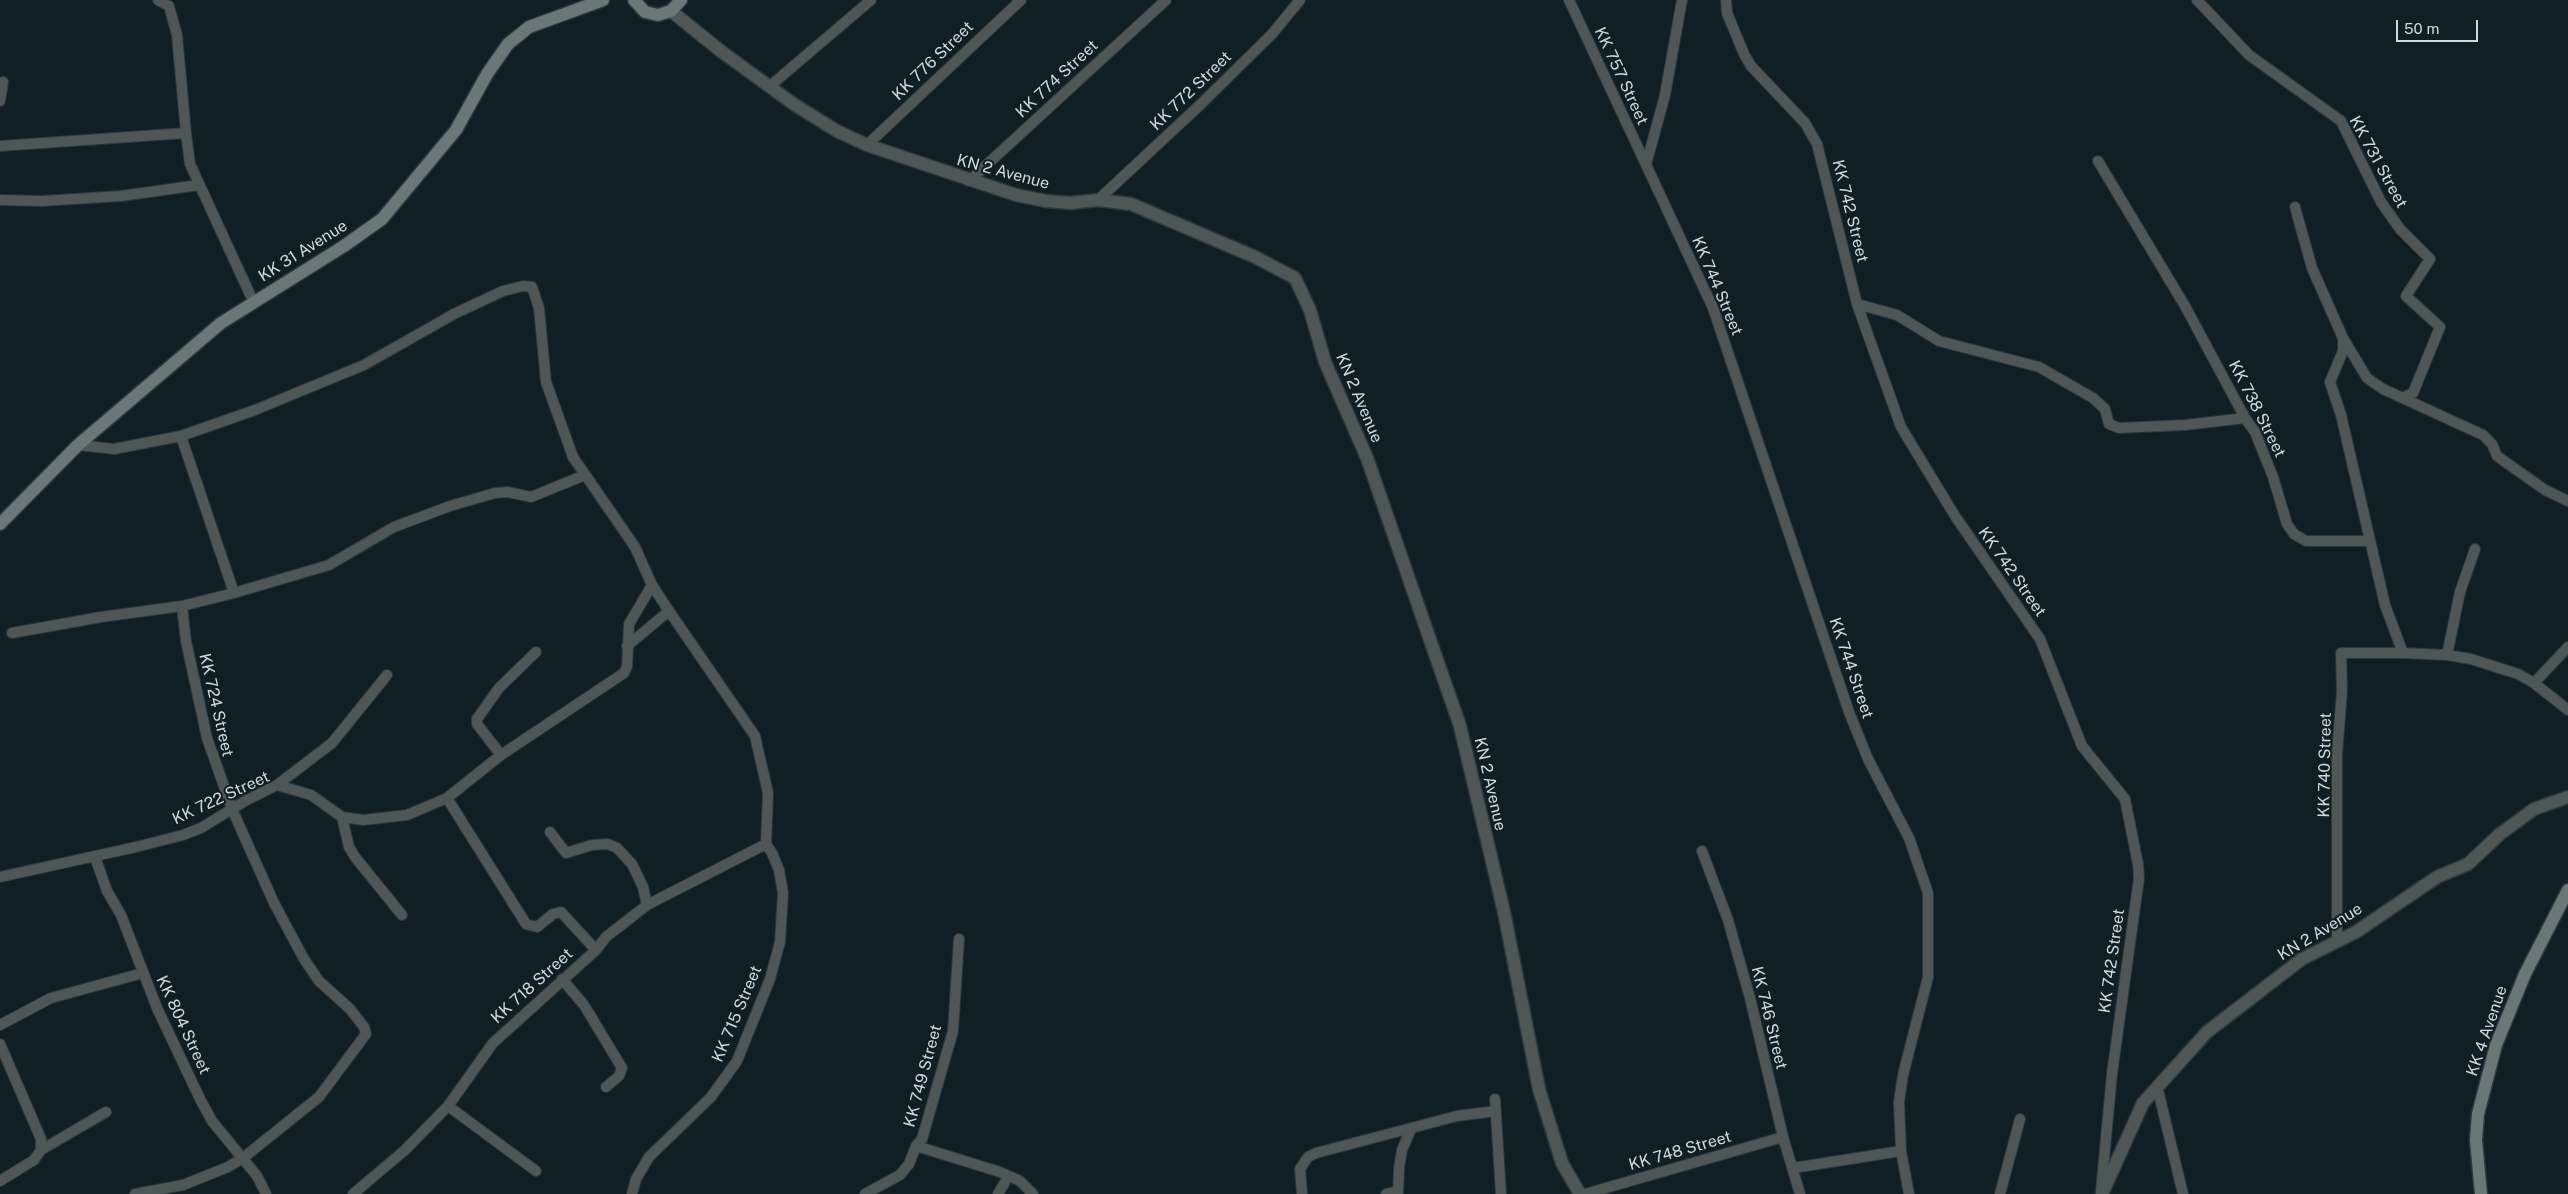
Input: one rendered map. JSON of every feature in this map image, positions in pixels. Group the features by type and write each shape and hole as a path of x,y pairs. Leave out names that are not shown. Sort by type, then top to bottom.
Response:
{"main road":[{"name":"KK 31 Avenue","path":"0,524 78,445 220,323 344,246 382,219 446,145 487,74 513,39 529,27 545,20 603,0"},
{"path":"634,0 639,8 651,14 671,12 684,1"},
{"name":"KK 4 Avenue","path":"2481,1194 2476,1140 2478,1114 2496,1045 2525,974 2568,890"}],"street":[{"path":"158,0 169,6 177,35 190,164 253,301"},
{"path":"770,86 871,0"},
{"name":"KK 776 Street","path":"867,145 1021,0"},
{"name":"KK 774 Street","path":"968,181 1166,0"},
{"name":"KK 772 Street","path":"1098,200 1208,98 1272,34 1300,0"},
{"name":"KK 757 Street","path":"1569,0 1646,165"},
{"path":"1646,165 1665,95 1682,0"},
{"name":"KK 742 Street","path":"1726,0 1727,13 1751,66 1805,123 1818,144 1857,304 1901,427 1955,516 2040,639 2082,746 2125,799 2139,878 2112,1074 2102,1194"},
{"name":"KK 731 Street","path":"2197,0 2249,55 2340,121 2381,202 2400,229 2430,259 2406,296 2440,327 2412,393 2404,397"},
{"name":"KN 2 Avenue","path":"671,12 770,86 837,131 867,145 968,181 1046,201 1070,203 1098,200 1130,204 1255,257 1295,278 1310,310 1325,362 1367,458 1460,726 1504,912 1539,1089 1562,1163 1580,1194"},
{"path":"0,101 4,82"},
{"path":"0,146 186,133"},
{"name":"KK 738 Street","path":"2098,161 2185,306 2245,418 2255,432 2273,477 2287,524 2294,534 2306,541 2370,542"},
{"name":"KK 744 Street","path":"1646,165 1713,308 1849,712 1868,759 1908,838 1928,893 1928,977 1903,1075 1899,1102 1901,1151 1909,1194"},
{"path":"0,200 42,201 121,196 199,185"},
{"path":"2295,207 2312,268 2343,338 2367,378 2383,389 2404,397 2483,435 2492,444 2497,456 2545,490 2568,500"},
{"path":"78,445 114,449 181,436 255,410 364,365 454,314 502,292 523,286 532,286 539,308 546,382 561,429 573,457 635,547 652,585 755,736 768,792 766,844"},
{"path":"1857,304 1897,315 1939,341 2039,367 2093,398 2105,409 2109,424 2119,428 2185,425 2245,418"},
{"path":"2343,338 2343,351 2330,382 2341,415 2385,606 2403,654 2447,655 2471,659 2518,674 2534,683 2568,710"},
{"path":"181,436 234,593"},
{"path":"12,633 101,617 182,606 234,593 329,565 394,527 450,506 495,493 508,492 530,497 585,475"},
{"path":"2447,655 2460,592 2476,549"},
{"name":"KK 722 Street","path":"0,877 183,835 277,785 311,795 342,817 363,820 394,817 447,798 500,755 624,673 627,667 629,624 652,585"},
{"name":"KK 724 Street","path":"182,606 186,641 207,738 232,809 274,903 304,959 319,981 350,1010 364,1027 366,1034 319,1097 242,1158"},
{"path":"627,646 669,611"},
{"path":"2534,683 2568,647"},
{"path":"500,755 477,724 477,720 499,688 536,652"},
{"name":"KK 740 Street","path":"2337,940 2338,754 2342,691 2340,653 2403,654"},
{"path":"277,785 332,743 387,675"},
{"name":"KN 2 Avenue","path":"2102,1194 2130,1128 2143,1103 2213,1027 2302,959 2356,932 2437,877 2468,864 2500,834 2534,809 2568,797"},
{"path":"447,798 526,924 537,927 553,914 561,912 596,950"},
{"path":"342,817 349,847 355,857 402,915"},
{"path":"550,832 566,853 592,845 608,844 617,848 632,864 643,887 647,905"},
{"name":"KK 718 Street","path":"353,1194 405,1150 448,1106 493,1042 596,950 606,937 647,905 766,844"},
{"name":"KK 715 Street","path":"632,1194 636,1179 649,1157 711,1097 737,1060 770,979 780,942 783,893 779,870 766,844"},
{"name":"KK 746 Street","path":"1702,851 1728,920 1750,998 1783,1137 1800,1194"},
{"name":"KK 804 Street","path":"95,856 107,891 121,916 157,1008 208,1114 257,1176 266,1194"},
{"name":"KK 749 Street","path":"865,1194 900,1175 910,1164 916,1146 922,1139 953,1031 959,939"},
{"path":"0,1024 51,998 142,973"},
{"path":"562,979 584,1005 622,1068 619,1076 606,1086"},
{"path":"0,1044 41,1139 42,1150"},
{"path":"2157,1086 2183,1194"},
{"path":"1495,1099 1500,1194"},
{"path":"448,1106 536,1171"},
{"path":"1302,1194 1300,1170 1308,1157 1316,1153 1457,1116 1496,1111"},
{"path":"0,1181 34,1160 42,1150 106,1112"},
{"path":"2000,1194 2020,1119"},
{"path":"1386,1194 1398,1193 1402,1150 1411,1129"},
{"name":"KK 748 Street","path":"1585,1194 1783,1137"},
{"path":"916,1146 1000,1172 1020,1181 1033,1194"},
{"path":"1793,1168 1901,1151"},
{"path":"134,1194 183,1185 228,1167 242,1158"},
{"path":"998,1194 1005,1182"}]}
